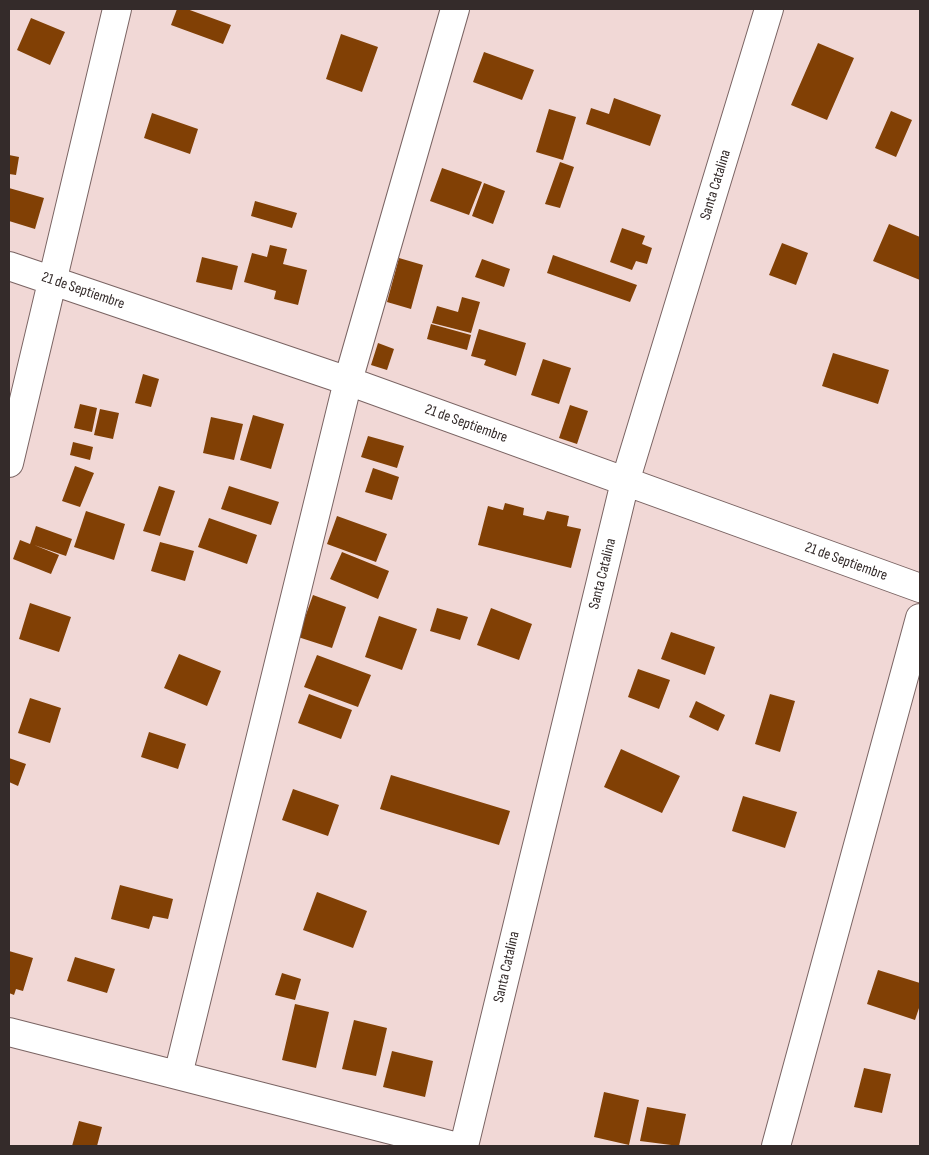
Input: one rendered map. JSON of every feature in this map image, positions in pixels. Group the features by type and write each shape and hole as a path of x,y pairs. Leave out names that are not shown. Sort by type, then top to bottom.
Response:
{"street":[{"path":"9,463 117,9"},
{"path":"178,1075 348,381 455,9"},
{"name":"Santa Catalina","path":"464,1146 625,482 770,9"},
{"name":"21 de Septiembre","path":"9,266 348,381 920,588"},
{"path":"776,1146 920,618"},
{"path":"9,1032 454,1146"}],"building":[{"path":"177,9 187,9 231,25 223,44 171,25"},
{"path":"31,18 65,32 50,65 17,50"},
{"path":"341,34 378,47 362,92 326,79"},
{"path":"818,43 854,58 827,120 791,105"},
{"path":"484,52 534,70 522,100 473,82"},
{"path":"614,98 661,115 650,146 586,124 591,108 609,114"},
{"path":"549,109 576,117 563,160 536,152"},
{"path":"891,111 912,120 896,157 875,148"},
{"path":"152,113 198,129 190,154 144,138"},
{"path":"9,155 19,157 16,175 9,174"},
{"path":"560,162 574,167 560,208 545,204"},
{"path":"442,168 482,182 469,215 430,201"},
{"path":"484,183 505,191 493,224 472,216"},
{"path":"9,188 44,198 35,229 9,221"},
{"path":"255,201 297,213 292,228 251,216"},
{"path":"889,224 920,237 920,280 873,261"},
{"path":"622,228 645,236 642,244 652,248 647,264 636,261 632,270 610,262"},
{"path":"782,243 808,253 796,285 769,275"},
{"path":"270,245 287,249 283,264 307,270 298,305 274,299 276,291 244,282 252,253 267,257"},
{"path":"553,255 637,285 630,302 547,273"},
{"path":"202,257 238,266 232,290 196,282"},
{"path":"399,258 423,265 411,309 387,302"},
{"path":"482,259 510,269 504,287 475,277"},
{"path":"462,297 480,302 471,333 432,323 437,306 458,312"},
{"path":"431,324 471,335 467,350 427,339"},
{"path":"479,329 526,343 516,376 484,365 486,360 471,356"},
{"path":"378,343 394,349 387,370 371,365"},
{"path":"833,353 889,370 878,404 822,386"},
{"path":"543,359 571,368 559,404 531,395"},
{"path":"143,374 159,379 151,407 135,403"},
{"path":"80,404 97,408 92,432 74,428"},
{"path":"570,405 588,411 577,444 559,438"},
{"path":"100,409 119,413 113,439 94,435"},
{"path":"253,415 284,424 271,469 240,460"},
{"path":"211,417 243,424 234,460 203,453"},
{"path":"368,436 404,446 397,468 361,457"},
{"path":"73,442 93,447 90,460 70,455"},
{"path":"75,466 94,473 80,507 62,501"},
{"path":"373,468 399,477 392,500 365,492"},
{"path":"159,486 175,491 160,536 143,531"},
{"path":"229,486 279,502 271,525 221,509"},
{"path":"505,503 524,508 523,515 544,520 547,511 569,516 567,526 581,529 571,568 478,545 488,506 503,510"},
{"path":"86,511 125,524 114,560 74,547"},
{"path":"337,516 387,534 376,562 327,544"},
{"path":"209,518 257,535 247,564 198,547"},
{"path":"36,526 72,539 66,556 34,545 59,555 51,574 13,559 20,540 30,544"},
{"path":"160,542 194,551 185,581 151,571"},
{"path":"342,552 389,571 378,599 330,579"},
{"path":"313,595 346,607 332,648 298,637"},
{"path":"30,603 71,617 59,652 19,639"},
{"path":"437,608 468,617 460,640 430,631"},
{"path":"491,608 532,624 519,660 477,645"},
{"path":"379,616 417,629 402,670 365,657"},
{"path":"671,632 715,647 705,675 661,659"},
{"path":"179,654 221,671 207,706 164,688"},
{"path":"317,655 371,675 358,707 304,687"},
{"path":"638,669 670,680 659,709 628,697"},
{"path":"309,694 352,710 341,739 298,723"},
{"path":"770,694 795,701 780,752 755,744"},
{"path":"30,698 61,708 50,743 18,733"},
{"path":"696,701 725,715 718,731 689,717"},
{"path":"149,732 186,744 178,769 141,757"},
{"path":"621,749 680,776 662,813 604,787"},
{"path":"9,758 26,764 18,786 9,782"},
{"path":"391,775 510,811 499,845 380,809"},
{"path":"293,789 339,805 328,836 282,820"},
{"path":"743,796 797,812 785,848 732,831"},
{"path":"120,885 173,899 168,919 153,916 149,929 111,919"},
{"path":"317,892 367,911 353,948 303,930"},
{"path":"9,951 33,958 23,991 16,989 14,995 9,993"},
{"path":"75,957 115,969 107,993 67,981"},
{"path":"878,970 920,983 920,1005 915,1020 867,1004"},
{"path":"282,973 301,979 295,1000 275,995"},
{"path":"295,1004 329,1012 316,1068 282,1060"},
{"path":"354,1020 387,1028 376,1076 342,1069"},
{"path":"392,1051 433,1061 425,1097 383,1087"},
{"path":"864,1068 891,1074 882,1113 854,1107"},
{"path":"604,1092 639,1100 629,1145 594,1137"},
{"path":"647,1107 686,1114 679,1146 640,1141"},
{"path":"79,1121 102,1127 97,1146 72,1146"}]}
